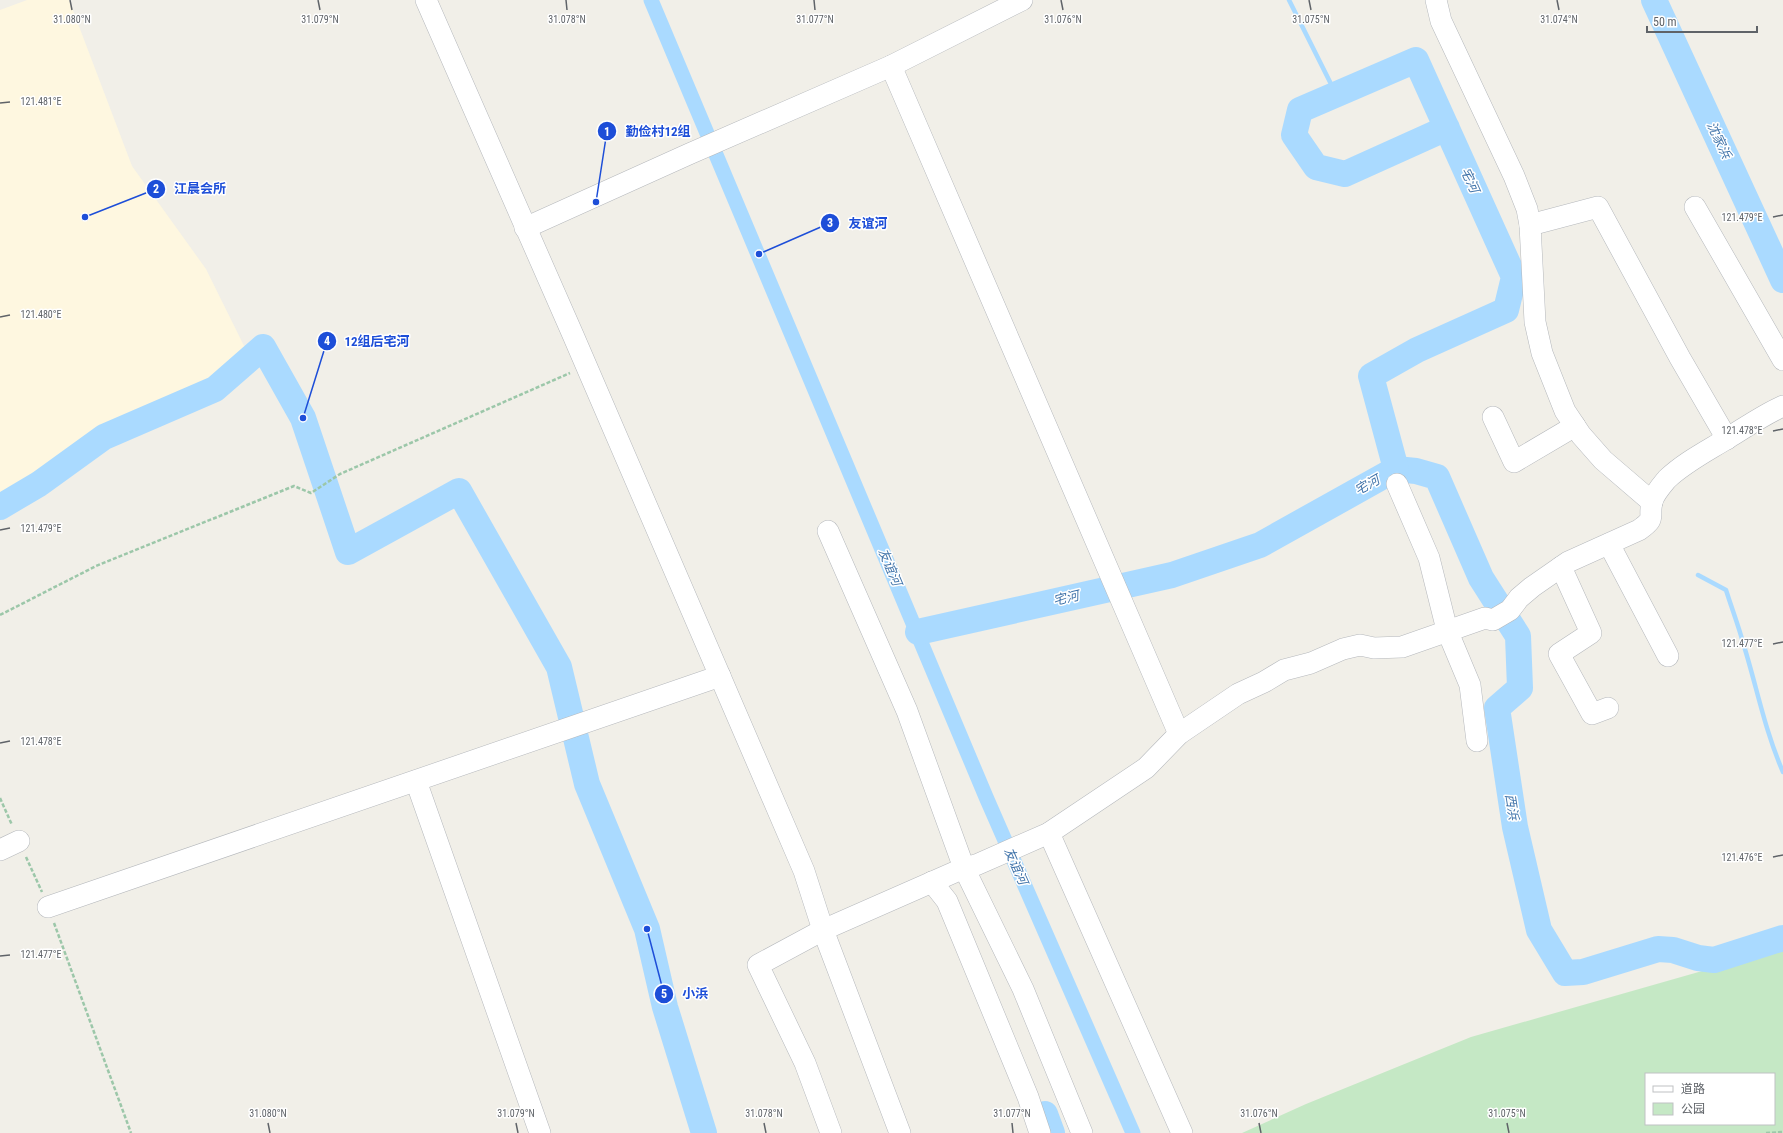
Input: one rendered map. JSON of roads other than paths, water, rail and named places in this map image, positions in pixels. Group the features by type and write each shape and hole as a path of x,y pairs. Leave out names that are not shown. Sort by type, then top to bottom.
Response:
{"street":[{"path":"426,0 804,871 823,930 900,1133"},
{"path":"525,228 689,154 891,66 1022,0"},
{"path":"1436,0 1441,21 1514,176 1527,209 1530,225 1535,322 1542,353 1565,411 1575,426 1603,460 1652,502"},
{"path":"891,66 1179,734"},
{"path":"1530,225 1598,207 1680,358 1727,439"},
{"path":"1694,207 1783,360"},
{"path":"831,1133 804,1064 758,965 823,930 1049,833 1146,768 1179,734 1238,694 1264,682 1284,670 1311,663 1343,649 1360,645 1374,648 1402,647 1447,630 1485,618 1494,620 1506,613 1519,598 1532,587 1568,562 1640,530 1648,524 1652,518 1652,502 1656,494 1667,480 1697,456 1769,412 1783,406"},
{"path":"1493,417 1514,462 1575,426"},
{"path":"1397,484 1429,558 1447,630 1470,685 1477,741"},
{"path":"828,531 907,711 1082,1133"},
{"path":"1609,544 1668,656"},
{"path":"1561,567 1591,633 1559,654 1592,714 1608,708"},
{"path":"48,907 720,676"},
{"path":"416,781 540,1133"},
{"path":"1049,833 1182,1133"},
{"path":"0,850 19,840"},
{"path":"932,882 947,901 1025,1090 1040,1133"}],"waterway":[{"name":"友谊河","path":"651,0 986,797 1133,1133"},
{"path":"1289,0 1336,94"},
{"name":"沈家浜","path":"1654,0 1783,280"},
{"name":"宅河","path":"918,632 1172,575 1260,545 1396,469 1371,376 1417,350 1506,310 1514,277 1416,60 1300,110 1294,135 1316,167 1345,174 1447,128"},
{"path":"0,507 39,484 104,437 215,389 263,347 303,418 348,552 459,491 559,667 587,784 647,929 665,1007 704,1133"},
{"name":"西浜","path":"1396,469 1416,471 1437,477 1481,578 1518,636 1520,688 1497,708 1515,827 1539,930 1565,973 1583,972 1658,949 1673,950 1698,958 1714,960 1783,938"},
{"path":"1698,575 1726,590 1742,639 1766,725 1783,772"},
{"path":"1045,1114 1052,1133"}],"place":[{"name":"勤俭村12组","path":"596,202"},
{"name":"江晨会所","path":"85,217"},
{"name":"友谊河","path":"759,254"},
{"name":"12组后宅河","path":"303,418"},
{"name":"小浜","path":"647,929"}]}
